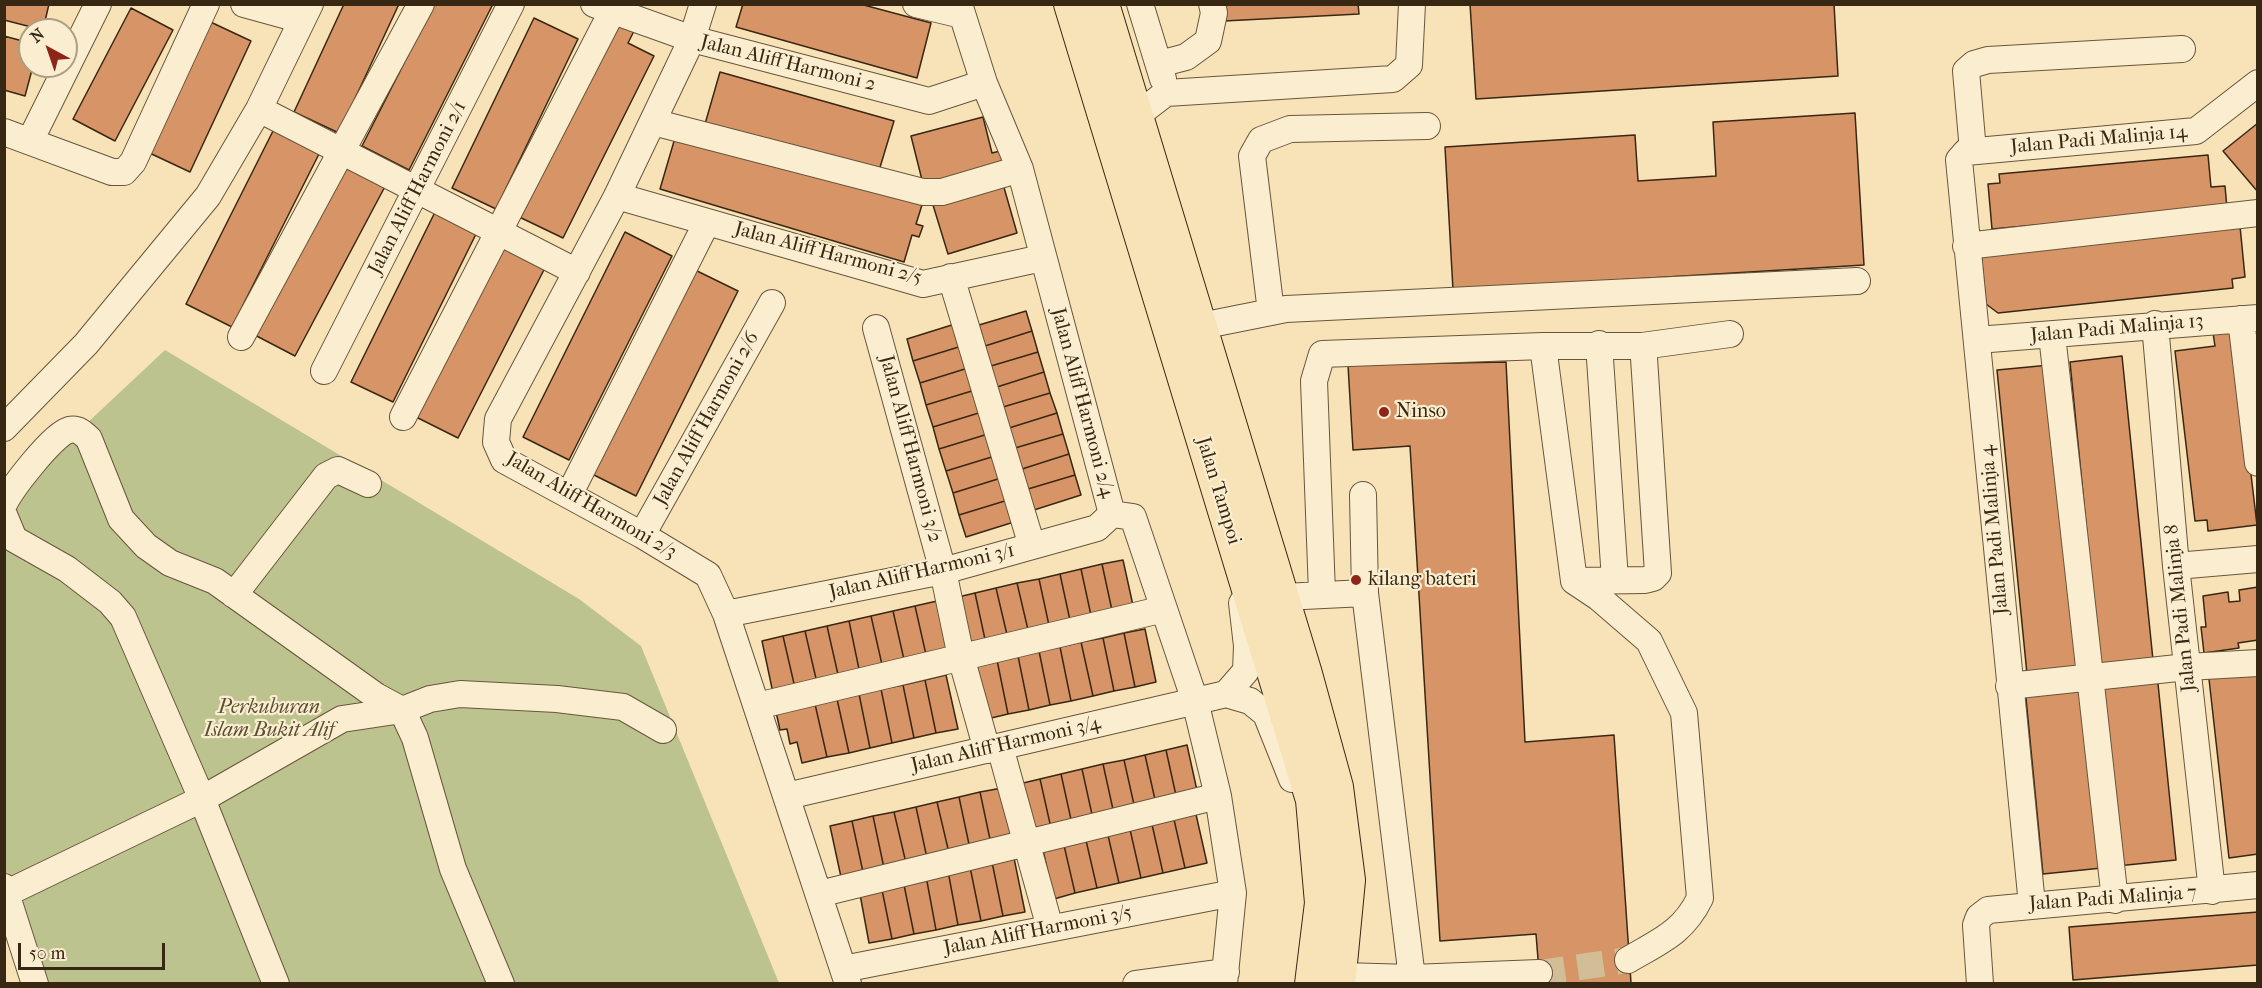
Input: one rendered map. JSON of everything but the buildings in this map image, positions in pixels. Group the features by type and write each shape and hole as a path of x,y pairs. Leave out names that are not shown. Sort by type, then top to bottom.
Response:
{"main road":[{"name":"Jalan Tampoi","path":"1070,4 1312,800 1321,903 1311,984"},
{"name":"Jalan Tampoi","path":"1103,4 1283,597 1338,787 1349,880 1341,980"}],"street":[{"path":"30,141 98,4"},
{"path":"4,132 112,172 124,172 133,162 206,4"},
{"path":"4,428 86,344 208,196 259,109 306,12 244,4"},
{"path":"241,337 340,150 421,4"},
{"name":"Jalan Aliff Harmoni 2/1","path":"324,371 512,4"},
{"name":"Jalan Aliff Harmoni 2/3","path":"703,4 692,39 617,196 498,419 496,431 499,452 504,460 642,535 708,575 726,614 846,976"},
{"path":"916,4 960,10"},
{"path":"1140,4 1166,93"},
{"path":"1159,64 1186,57 1208,42 1214,14 1212,4"},
{"path":"1136,116 1166,93 1393,79 1408,65 1412,4"},
{"path":"403,417 500,232 608,7"},
{"name":"Jalan Aliff Harmoni 2","path":"608,7 692,39 929,100 984,83"},
{"name":"Jalan Aliff Harmoni 2/4","path":"960,10 984,83 1020,169 1112,514 1133,517 1196,701 1218,796 1233,893 1225,978"},
{"name":"Jalan Padi Malinja 4","path":"2032,905 1966,246 1966,71 1974,64 1988,60 2182,49"},
{"name":"Jalan Padi Malinja 14","path":"1967,153 2196,131 2258,83"},
{"path":"259,109 577,272"},
{"path":"653,122 923,192 942,192 1020,169"},
{"path":"1271,312 1252,156 1261,140 1290,129 1427,126"},
{"name":"Jalan Aliff Harmoni 2/5","path":"617,196 923,284 1042,258"},
{"path":"1966,246 2258,213"},
{"path":"569,495 707,222"},
{"path":"951,277 1032,546"},
{"path":"1201,326 1271,312 1857,281"},
{"name":"Jalan Aliff Harmoni 2/6","path":"642,535 772,303"},
{"path":"2249,319 2257,456"},
{"name":"Jalan Padi Malinja 13","path":"1977,340 2155,324 2249,319"},
{"name":"Jalan Padi Malinja 8","path":"2155,324 2176,566 2212,891"},
{"name":"Jalan Aliff Harmoni 3/2","path":"876,328 943,571 962,657 1026,842 1050,928"},
{"path":"1322,593 1314,381 1322,354 1599,344 1642,346 1730,334"},
{"path":"2052,335 2115,900"},
{"path":"1599,344 1615,580"},
{"path":"1543,346 1574,580 1649,640 1684,713 1700,898 1690,919 1672,934 1628,960"},
{"path":"1574,580 1653,578 1658,573 1660,564 1642,346"},
{"path":"4,504 30,467 62,433 71,429 80,430 89,439 122,519 146,546 170,563 214,581 376,696 402,710 415,738 453,869 501,984"},
{"path":"234,595 326,476 338,470 368,484"},
{"path":"1363,495 1365,593 1412,978"},
{"name":"Jalan Aliff Harmoni 3/1","path":"726,614 943,571 1097,528 1112,514"},
{"path":"4,515 14,539 66,569 110,602 123,618 202,799 276,984"},
{"path":"1237,554 1247,646 1246,671 1225,694 1250,701 1266,714 1291,774 1318,869"},
{"path":"2176,566 2258,559"},
{"path":"1283,597 1322,593 1365,593"},
{"path":"756,706 1164,609"},
{"path":"2010,686 2187,667 2258,663"},
{"path":"35,984 6,890 202,799 342,719 402,710 430,699 460,694 557,699 623,707 663,730"},
{"name":"Jalan Aliff Harmoni 3/4","path":"787,796 1225,694"},
{"path":"819,894 1218,796"},
{"name":"Jalan Padi Malinja 7","path":"1980,984 1976,925 1979,917 1988,910 2258,885"},
{"name":"Jalan Aliff Harmoni 3/5","path":"846,976 1050,928 1233,893"},
{"path":"1341,980 1539,973"},
{"path":"1136,984 1225,978"}],"green space":[{"name":"Perkuburan Islam Bukit Alif","path":"165,350 579,599 641,646 779,983 32,983 5,897 5,500"}],"tunnel":[{"path":"1539,973 1628,960"}],"place":[{"name":"Ninso","path":"1384,412"},
{"name":"kilang bateri","path":"1356,580"}]}
